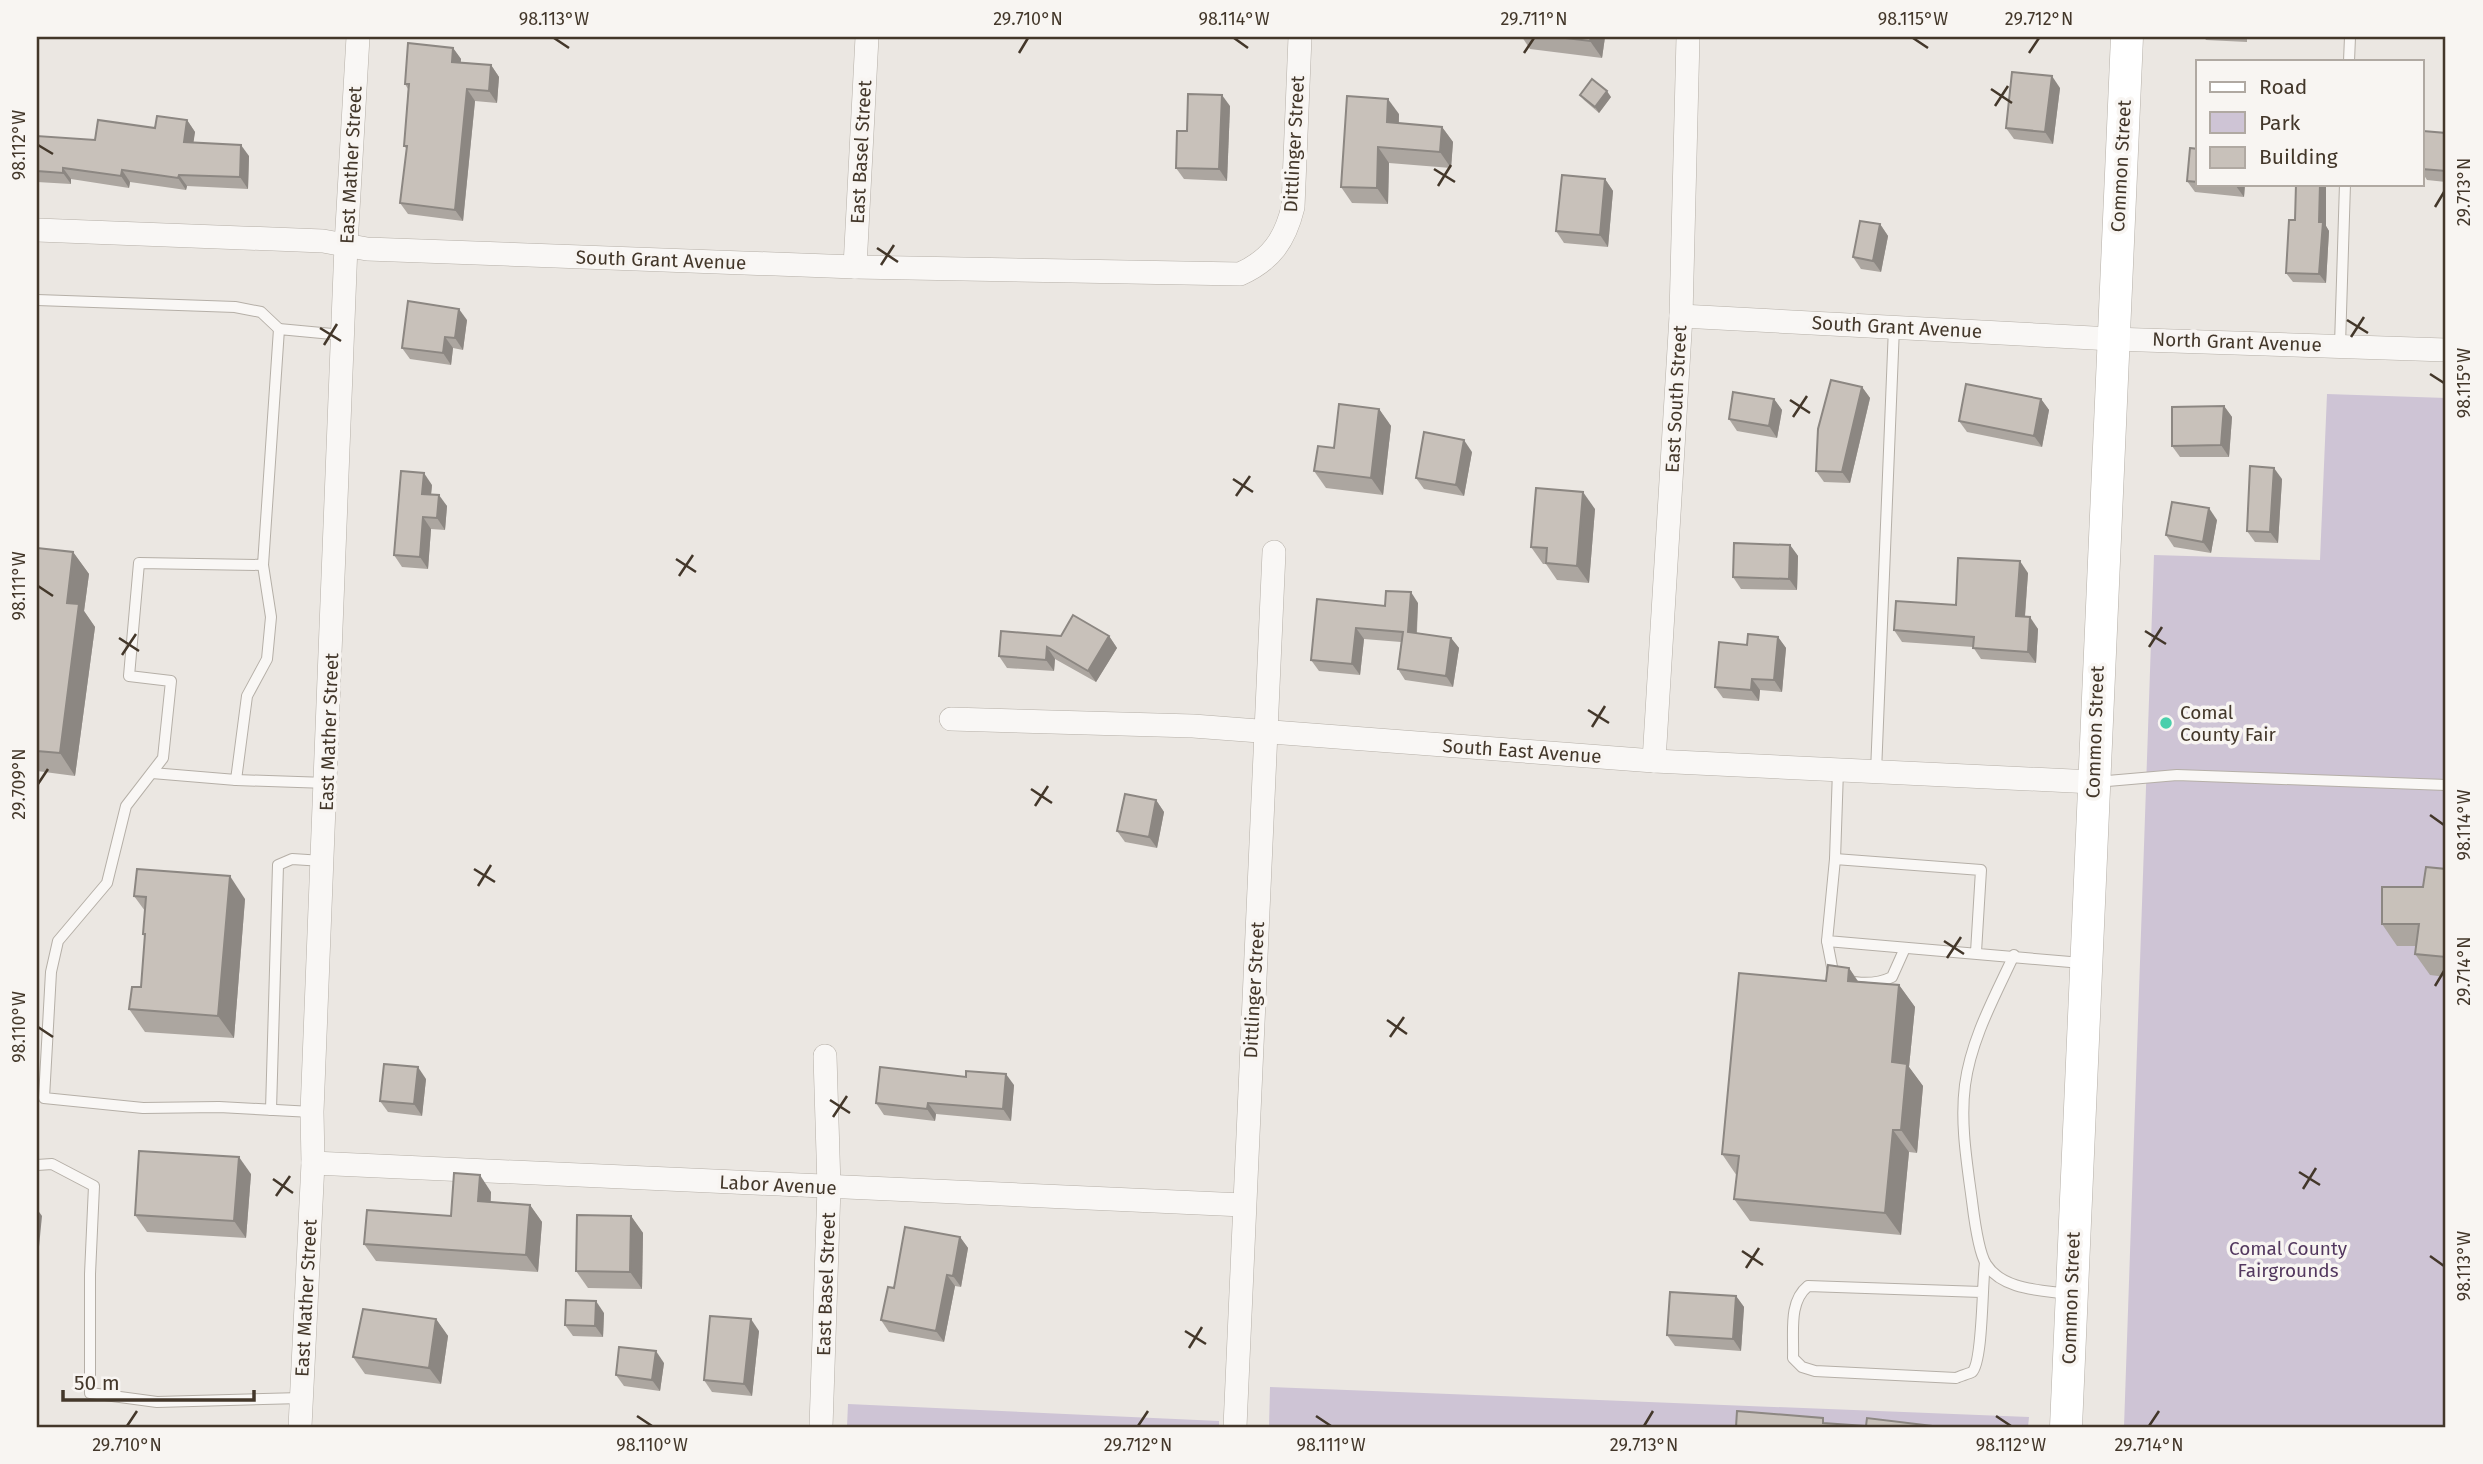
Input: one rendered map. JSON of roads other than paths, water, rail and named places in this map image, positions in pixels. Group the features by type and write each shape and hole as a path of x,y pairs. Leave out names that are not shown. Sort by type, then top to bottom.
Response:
{"main road":[{"name":"Common Street","path":"2066,1427 2127,37"}],"street":[{"name":"East Mather Street","path":"300,1427 313,1163 312,1112 346,245 358,37"},
{"name":"East Basel Street","path":"855,267 867,37"},
{"name":"Dittlinger Street","path":"1278,247 1288,228 1293,206 1300,37"},
{"name":"East South Street","path":"1654,761 1681,316 1688,37"},
{"name":"South Grant Avenue","path":"37,230 855,267 1240,274 1262,264 1278,247"},
{"name":"South Grant Avenue","path":"1681,316 2112,339"},
{"name":"North Grant Avenue","path":"2112,339 2446,350"},
{"name":"Dittlinger Street","path":"1236,1427 1243,1205 1274,552"},
{"name":"South East Avenue","path":"951,719 1266,731 1654,761 2093,782"},
{"name":"East Basel Street","path":"821,1427 829,1187 825,1056"},
{"name":"Labor Avenue","path":"313,1163 1243,1205"}],"lane":[{"path":"2349,60 2350,37"},
{"path":"2340,345 2346,186"},
{"path":"37,300 235,307 261,312 279,329 343,335"},
{"path":"1875,772 1894,327"},
{"path":"236,780 247,696 267,659 271,617 263,565 279,329"},
{"path":"263,565 139,563 129,676 171,681 163,758 126,806 107,883 58,942 51,972 44,1098 143,1108 312,1112"},
{"path":"1838,770 1835,859 1827,941 1833,972 1845,981 1876,982 1892,977 1905,948"},
{"path":"152,773 236,780 327,783"},
{"path":"2093,782 2177,775 2446,785"},
{"path":"271,1110 278,865 292,859 323,862"},
{"path":"1835,859 1980,870 1976,951"},
{"path":"1827,941 1976,951 2085,963"},
{"path":"1981,1292 1808,1286 1799,1293 1794,1306 1793,1358 1802,1367 1815,1371 1956,1378 1972,1371 1980,1357 1981,1292 1985,1263 1974,1217 1965,1150 1965,1084 1983,1020 2014,955"},
{"path":"37,1165 52,1164 94,1186 90,1274 90,1393 157,1402 301,1398"},
{"path":"1985,1263 1999,1276 2018,1286 2071,1294"}],"place":[{"name":"Comal County Fair","path":"2166,723"}],"park label":[{"name":"Comal County Fairgrounds","path":"2288,1259"}]}
